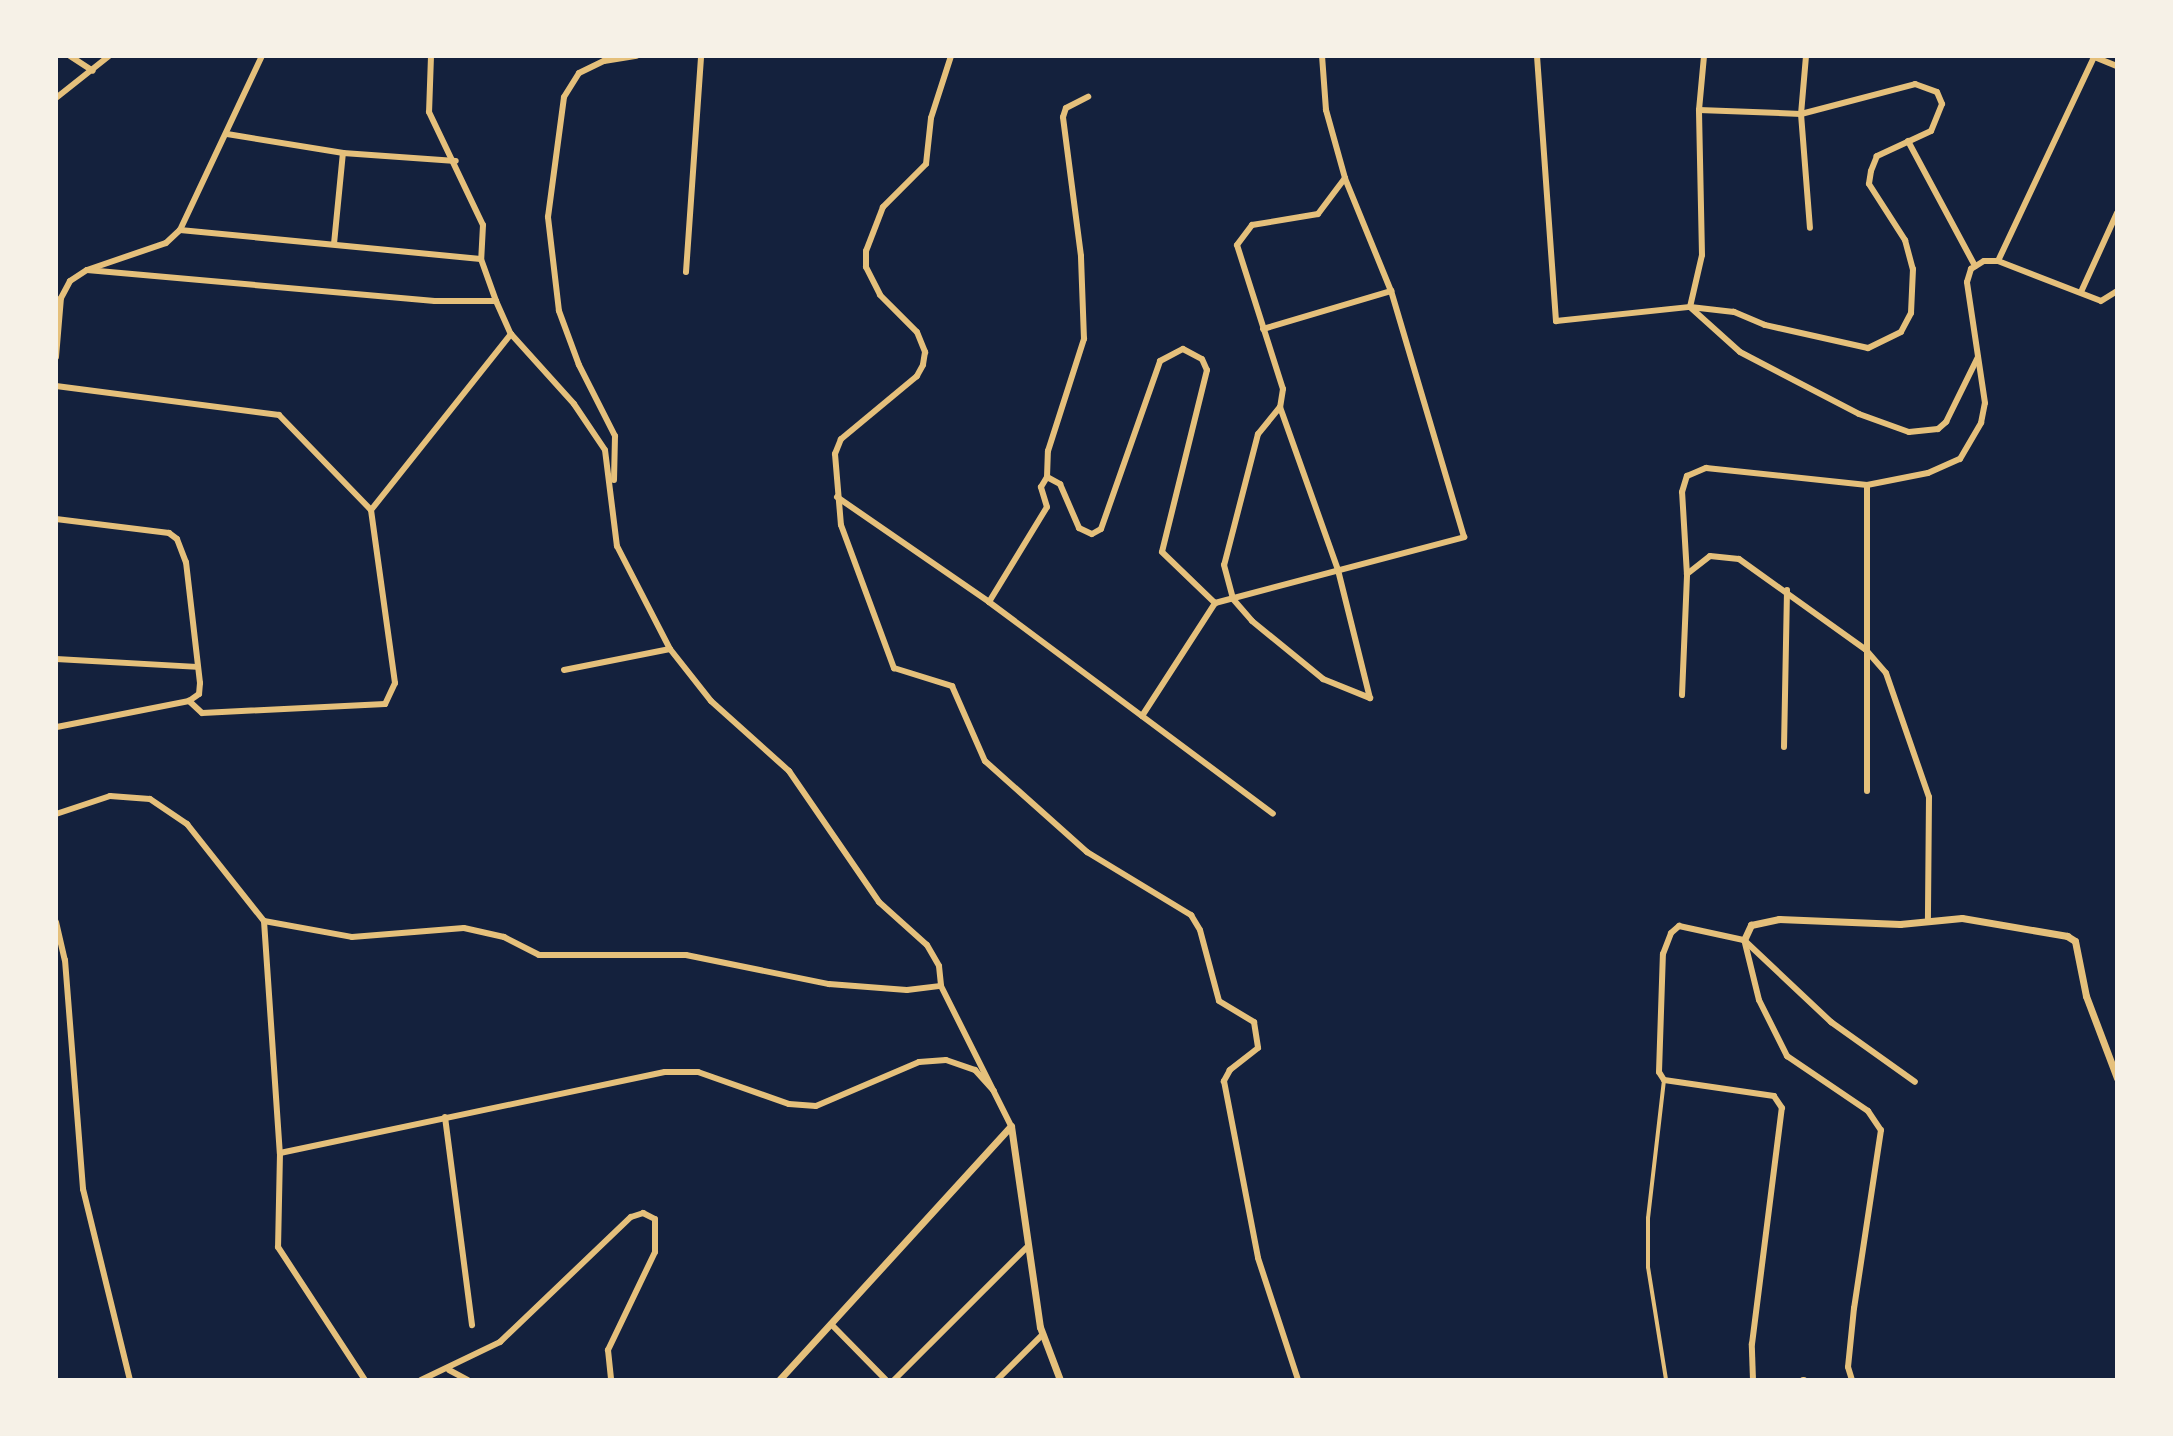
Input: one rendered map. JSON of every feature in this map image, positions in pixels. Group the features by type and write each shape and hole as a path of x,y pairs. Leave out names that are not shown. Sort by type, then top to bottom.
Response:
{"street":[{"path":"70,56 93,71"},
{"path":"56,98 109,56"},
{"path":"56,357 61,298 70,281 87,270 166,243 180,230 262,56"},
{"path":"431,56 429,112 456,161 483,225 481,259 496,301 511,334 574,404 605,450 613,483 617,546 670,649 711,701 789,771 879,902 927,945 939,966 941,986 1002,1100 1011,1126 1026,1248 1043,1334 1060,1380"},
{"path":"613,483 618,457 615,436 579,365 559,311 548,217 564,97 579,73 604,61 637,56"},
{"path":"686,272 701,56"},
{"path":"951,56 931,118 926,164 883,207 866,251 866,267 880,295 917,332 925,352 917,376 841,439 835,454 837,497 856,571 894,668 952,686 985,761 1087,852 1191,915 1200,930 1219,1001 1254,1022 1258,1048 1230,1070 1224,1081 1258,1258 1298,1380"},
{"path":"1142,716 1215,603 1464,537 1391,291 1357,199 1345,178 1326,110 1322,56"},
{"path":"1537,56 1556,321 1690,307 1734,312 1839,344 1868,348 1888,343 1911,313 1913,269 1905,240 1869,184 1877,156 1931,131 1941,114 1937,92 1926,86 1801,114 1699,110"},
{"path":"1690,307 1702,255 1699,110 1704,56"},
{"path":"1806,56 1801,114 1810,228"},
{"path":"1998,261 2093,56 2117,66"},
{"path":"989,602 1047,507 1041,487 1047,477 1048,451 1084,339 1082,268 1063,117 1066,108 1088,97"},
{"path":"227,134 343,153 456,161"},
{"path":"1908,141 1975,266"},
{"path":"334,244 343,153"},
{"path":"1280,407 1258,434 1226,547 1226,579 1233,599 1252,621 1323,679 1370,698 1338,570 1280,407 1280,368 1263,329 1237,245 1252,225 1318,214 1345,178"},
{"path":"2081,292 2117,213"},
{"path":"180,230 481,259"},
{"path":"1975,266 1998,261 2106,301 2117,291"},
{"path":"1682,695 1687,575 1682,492 1687,476 1696,471 1867,485 1928,473 1960,459 1981,423 1985,403 1967,282 1975,266"},
{"path":"87,270 435,301 496,301"},
{"path":"1263,329 1391,291"},
{"path":"1690,307 1740,352 1859,414 1909,432 1938,429 1946,422 1978,357"},
{"path":"371,510 511,334"},
{"path":"1047,477 1060,484 1079,528 1097,532 1106,520 1126,448 1160,361 1183,349 1202,359 1207,370 1161,545 1170,565 1215,603"},
{"path":"56,386 279,415 371,510 395,683 385,704 202,713 189,701"},
{"path":"1867,485 1867,791"},
{"path":"837,497 989,602 1273,814"},
{"path":"56,519 169,533 177,539 186,562 199,694 189,701 56,727"},
{"path":"1687,575 1710,556 1725,554 1787,590 1866,650 1886,673 1929,797 1928,921"},
{"path":"1784,747 1787,590"},
{"path":"564,670 670,649"},
{"path":"56,659 197,667"},
{"path":"56,814 110,796 150,799 187,824 264,921 280,1153 279,1253 365,1380"},
{"path":"1852,1380 1848,1367 1854,1308 1881,1130 1868,1111 1787,1056 1759,1000 1744,940 1751,925 1767,920 1928,921 1962,918 2075,941 2086,996 2117,1078"},
{"path":"264,921 352,937 464,928 504,937 539,955 686,955 829,984 907,990 941,986"},
{"path":"56,922 65,960 83,1189 130,1380"},
{"path":"1666,1380 1648,1267 1664,1080 1659,1072 1663,954 1671,933 1679,926 1744,940 1831,1022 1915,1082"},
{"path":"280,1153 665,1072 698,1072 789,1104 816,1106 919,1062 946,1060 975,1070 1002,1100"},
{"path":"1664,1080 1780,1099 1752,1344 1753,1380"},
{"path":"445,1117 472,1325"},
{"path":"779,1380 1011,1126"},
{"path":"421,1380 449,1370 500,1342 631,1217 643,1213 655,1219 655,1252 608,1350 611,1380"},
{"path":"894,1380 1026,1248"},
{"path":"831,1324 886,1380"},
{"path":"997,1380 1043,1334"},
{"path":"449,1370 468,1380"}]}
